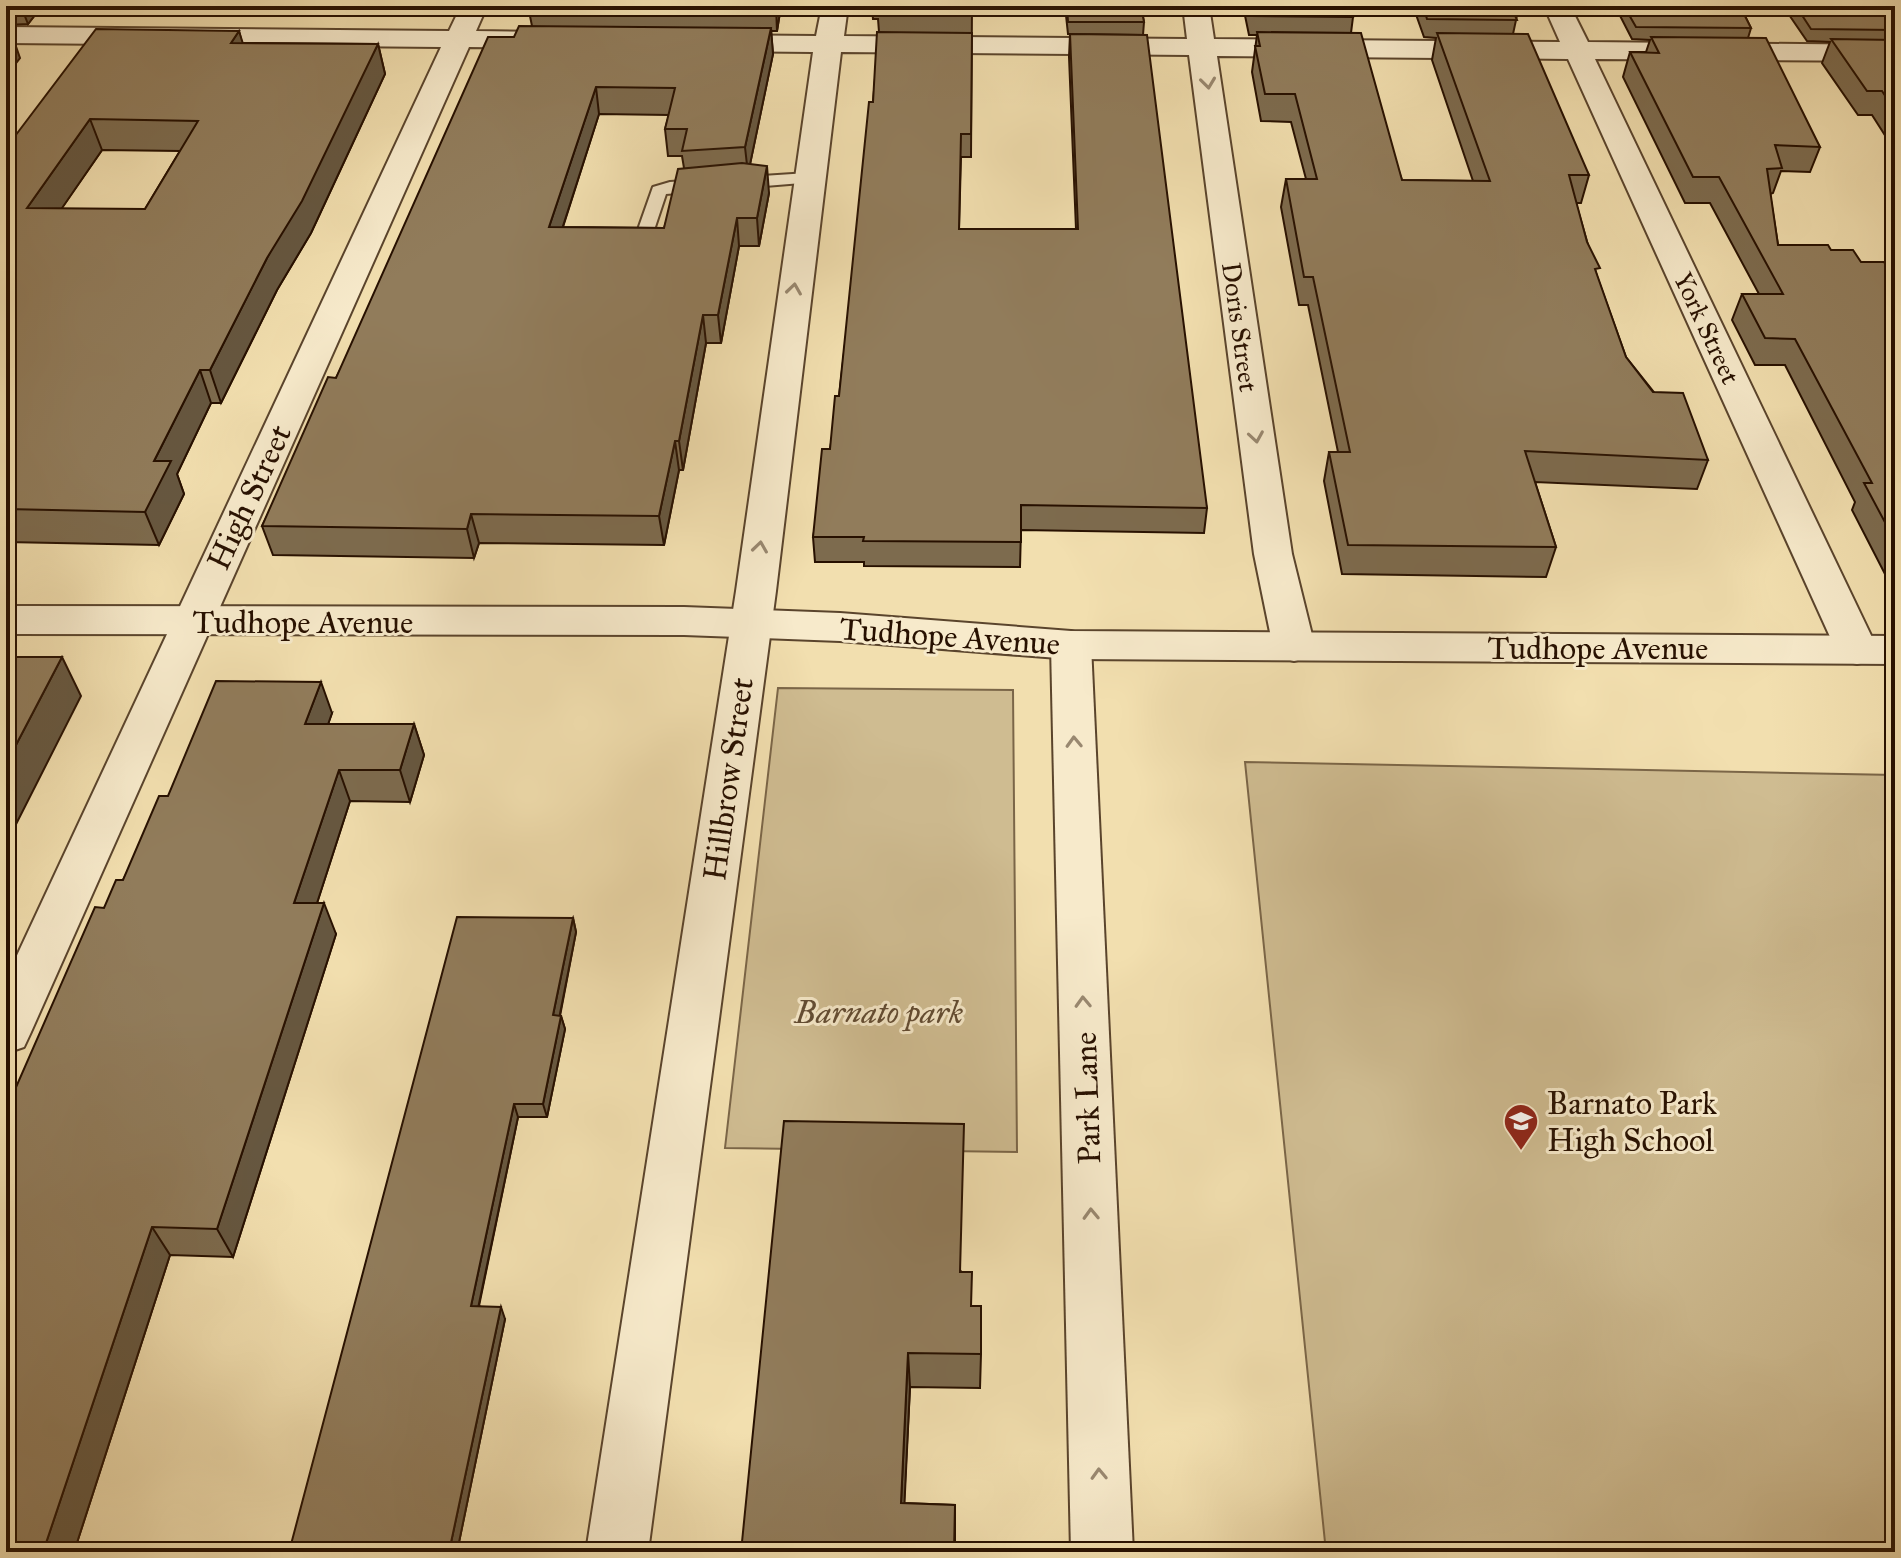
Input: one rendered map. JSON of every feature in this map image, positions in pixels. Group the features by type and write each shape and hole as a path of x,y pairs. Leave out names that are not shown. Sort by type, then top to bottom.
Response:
{"street":[{"path":"74,61 115,6"},
{"name":"Hillbrow Street","path":"617,1552 751,624 808,178 835,6"},
{"name":"Doris Street","path":"1196,6 1273,554 1294,647"},
{"name":"York Street","path":"1557,6 1876,650"},
{"path":"6,35 93,35 467,22 583,41"},
{"name":"High Street","path":"6,1032 190,622 467,22"},
{"path":"691,43 1895,53"},
{"name":"Tudhope Avenue","path":"6,620 684,621 840,627 1071,645 1876,650"},
{"name":"Park Lane","path":"1071,645 1102,1552"}],"lane":[{"path":"644,238 659,191 670,187 808,178"}],"green space":[{"name":"Barnato park","path":"778,688 1013,690 1017,1152 725,1148"},
{"name":"Barnato Park High School","path":"1245,762 1895,775 1895,1552 1326,1552"}],"building":[{"path":"1067,6 1141,6 1144,22 1068,22"},
{"path":"1250,6 1350,6 1353,17 1252,16"},
{"path":"1423,6 1511,6 1517,20 1427,19"},
{"path":"1624,6 1740,6 1751,28 1636,27"},
{"path":"1796,6 1883,6 1895,22 1895,30 1811,29"},
{"path":"519,26 771,28 745,147 682,151 687,129 665,129 675,88 596,87 549,227 664,228 678,169 742,163 767,166 757,218 737,218 718,315 703,315 679,441 675,441 659,516 471,514 467,529 262,526 328,377 336,378 488,37 514,37"},
{"path":"96,29 239,31 231,43 378,44 302,201 267,258 210,370 200,370 154,461 171,461 145,512 6,509 6,148","holes":["90,119 198,121 145,209 27,208"]},
{"path":"877,32 972,33 971,134 961,134 959,229 1078,229 1070,34 1147,35 1207,508 1021,505 1021,542 863,541 864,537 813,537 822,449 830,449 835,396 839,396 869,102 873,102"},
{"path":"1257,32 1361,33 1402,180 1490,181 1437,33 1528,34 1589,175 1569,175 1587,242 1600,268 1595,269 1626,357 1653,392 1683,393 1708,460 1525,451 1556,547 1348,545 1329,452 1350,452 1313,277 1304,277 1286,179 1317,179 1295,94 1265,94 1255,46 1260,46"},
{"path":"1651,37 1766,38 1820,147 1775,145 1782,168 1767,169 1778,245 1828,245 1831,250 1853,250 1861,262 1884,262 1895,280 1895,541 1864,483 1872,483 1795,339 1765,338 1742,294 1783,294 1719,177 1693,177 1630,52 1659,53"},
{"path":"1831,39 1895,40 1895,111 1882,91 1867,91"},
{"path":"6,657 62,657 6,764"},
{"path":"216,681 321,682 305,724 414,724 400,770 339,770 294,903 324,903 217,1229 152,1227 43,1552 6,1552 6,1110 95,907 104,908 116,880 123,880 159,796 168,796"},
{"path":"457,917 573,918 553,1015 561,1016 543,1104 514,1104 471,1306 501,1307 449,1552 289,1552"},
{"path":"784,1121 964,1124 960,1272 972,1272 971,1306 981,1306 981,1354 908,1353 901,1503 955,1505 954,1552 741,1552"}],"place":[{"name":"Barnato Park High School","path":"1521,1152"}]}
